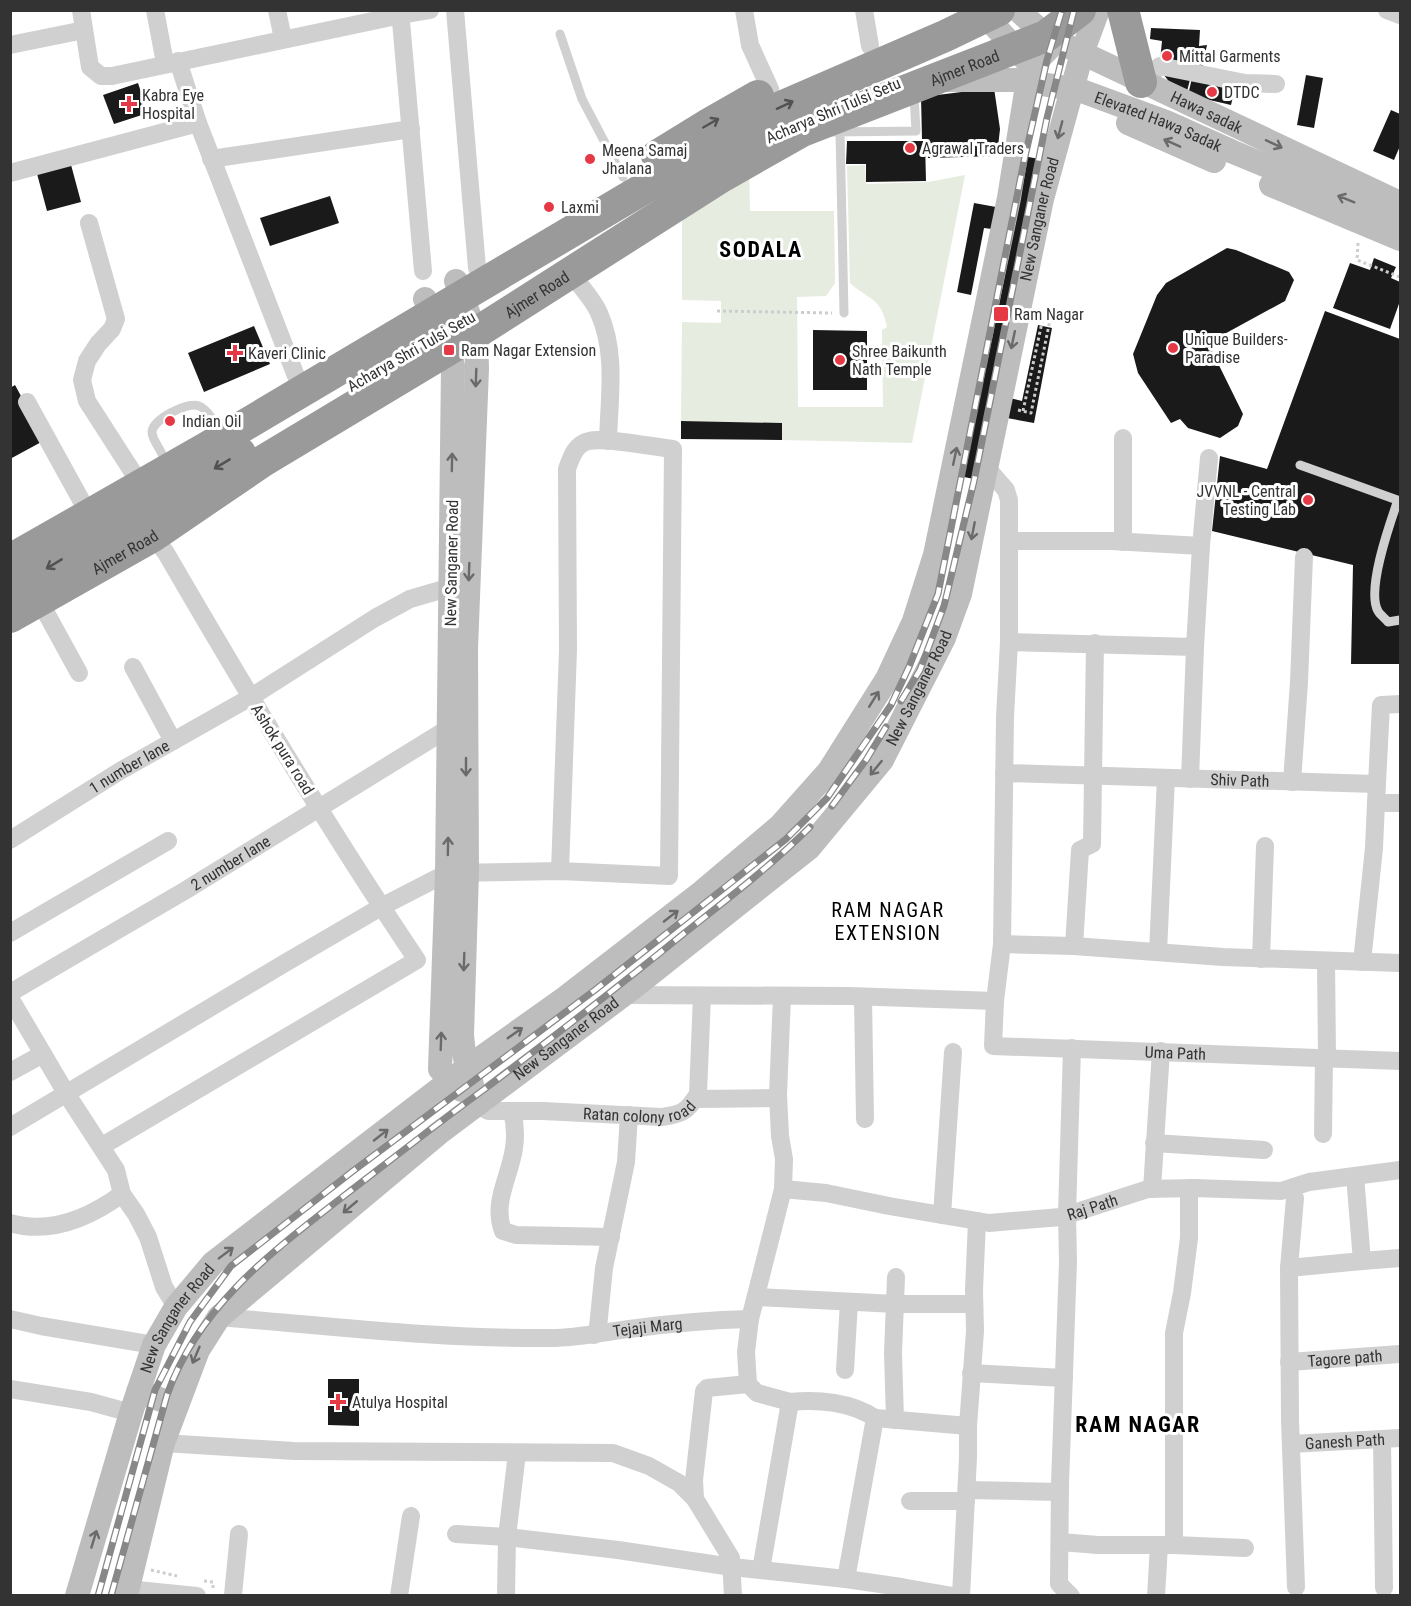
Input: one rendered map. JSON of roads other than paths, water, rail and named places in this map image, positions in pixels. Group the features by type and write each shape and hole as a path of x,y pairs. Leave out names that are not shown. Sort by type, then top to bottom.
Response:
{"highway":[{"path":"10,539 296,376 424,285 467,274 709,124 770,89 952,10"},
{"name":"Acharya Shri Tulsi Setu","path":"10,560 208,447 781,107 945,36 999,10"},
{"name":"Ajmer Road","path":"10,617 25,596 153,536 263,461 476,333 721,177 802,131 908,83 1024,57 1048,29 1080,10"},
{"path":"1123,10 1142,82"},
{"name":"Acharya Shri Tulsi Setu","path":"25,596 768,136 908,83 1001,35 1048,29"}],"main road":[{"path":"980,10 1024,57 1071,96 1173,144 1401,239"},
{"name":"Hawa sadak","path":"1018,10 1082,53 1401,203"},
{"name":"New Sanganer Road","path":"127,1592 163,1443 198,1350 219,1317 411,1155 496,1088 622,995 809,848 882,760 944,638 960,594 1042,198 1082,53 1098,10"},
{"name":"New Sanganer Road","path":"77,1596 154,1345 176,1307 213,1263 460,1073 620,956 702,892 780,826 829,771 887,679 914,621 935,555 1009,198 1026,92 1024,57"},
{"name":"Elevated Hawa Sadak","path":"908,83 1017,80 1079,90 1156,118 1401,221"},
{"name":"New Sanganer Road","path":"457,872 477,369 476,333 467,274"},
{"name":"New Sanganer Road","path":"424,285 453,366 449,728 457,872 462,1035 460,1073 477,1104"},
{"path":"135,1402 177,1405"}],"street":[{"path":"81,10 90,67 100,76 112,76 400,13 430,10"},
{"path":"155,10 171,62 198,123 296,376"},
{"path":"277,10 283,39"},
{"path":"455,10 467,274"},
{"path":"744,10 750,45 770,89"},
{"path":"864,10 870,46"},
{"path":"1388,10 1401,15"},
{"path":"400,13 424,285"},
{"path":"10,45 84,30"},
{"path":"1142,82 1160,66 1245,83 1276,84"},
{"path":"10,173 198,123"},
{"path":"212,159 411,129"},
{"path":"89,223 116,319 112,329 98,344 87,362 82,380 87,401 132,471"},
{"path":"570,272 599,312 608,338 610,367 608,441"},
{"path":"27,402 81,500"},
{"path":"1123,438 1123,542"},
{"path":"10,1127 381,907 457,872 560,871 669,876 673,449 608,441 588,441 573,453 567,470 568,650 560,871"},
{"path":"1190,779 1195,647 1209,458"},
{"path":"622,995 863,997 995,1001 1002,944 1004,772 1010,642 1009,496 986,467"},
{"name":"Ashok pura road","path":"102,1146 417,960 319,808 153,536"},
{"path":"1009,541 1123,542 1201,546"},
{"path":"1292,782 1304,557"},
{"name":"1 number lane","path":"10,840 120,771 251,697 384,613 410,599 451,587"},
{"path":"25,596 79,673"},
{"path":"1010,642 1195,647"},
{"path":"1074,946 1080,850 1092,844 1095,777 1095,643"},
{"path":"134,667 173,741"},
{"path":"1362,962 1374,848 1381,705 1401,704"},
{"name":"2 number lane","path":"10,993 186,890 449,728"},
{"name":"Shiv Path","path":"1004,772 1095,777 1376,784"},
{"path":"1158,952 1166,778"},
{"path":"1376,803 1401,803"},
{"path":"10,933 168,841"},
{"path":"1261,959 1265,846"},
{"path":"1002,944 1074,946 1261,959 1401,963"},
{"path":"1323,1134 1326,961"},
{"name":"Ratan colony road","path":"477,1104 488,1111 662,1117 678,1115 691,1107 698,1094 702,996"},
{"path":"782,996 778,1098 784,1159 783,1190 750,1319 746,1352 748,1384 758,1393 790,1402 809,1400 862,1409 875,1418 968,1426"},
{"path":"863,997 864,1119"},
{"path":"10,998 66,1093 116,1170 122,1194 148,1237 164,1287 176,1307"},
{"name":"Uma Path","path":"995,1001 993,1046 1401,1060"},
{"path":"1071,1596 1059,1584 1072,1048"},
{"path":"1152,1189 1161,1051"},
{"path":"942,1215 953,1052"},
{"path":"10,1072 43,1054"},
{"path":"695,1099 778,1098"},
{"path":"512,1111 515,1126 514,1148 499,1199 499,1220 503,1231 516,1235 611,1237"},
{"path":"594,1335 598,1327 604,1268 626,1162 629,1115"},
{"path":"1154,1143 1264,1149"},
{"name":"Raj Path","path":"783,1190 826,1192 990,1223 1067,1215 1112,1199 1152,1189 1281,1191 1309,1182 1401,1170"},
{"path":"1355,1176 1362,1261"},
{"path":"1156,1596 1167,1545 1174,1334 1189,1238 1189,1188"},
{"path":"10,1223 45,1227 67,1224 102,1208 122,1194"},
{"path":"1295,1198 1289,1268 1289,1362 1296,1587"},
{"path":"962,1596 978,1221"},
{"path":"1289,1268 1401,1258"},
{"path":"895,1420 893,1353 896,1277"},
{"path":"756,1296 896,1304 974,1304"},
{"path":"845,1370 849,1302"},
{"name":"Tejaji Marg","path":"219,1317 455,1337 553,1338 594,1335 704,1320 750,1319"},
{"path":"10,1319 154,1345"},
{"name":"Tagore path","path":"1289,1362 1401,1354"},
{"path":"971,1373 1064,1378"},
{"path":"695,1499 694,1480 704,1391 707,1388 748,1384"},
{"path":"10,1389 91,1402 135,1402"},
{"path":"761,1570 790,1402"},
{"path":"846,1579 875,1418"},
{"name":"Ganesh Path","path":"1291,1444 1401,1438"},
{"path":"1382,1439 1384,1588"},
{"path":"163,1443 294,1451 613,1453 650,1466 679,1483 695,1499 731,1558 733,1596"},
{"path":"506,1596 507,1537 517,1453"},
{"path":"910,1501 1060,1492"},
{"path":"399,1596 411,1516"},
{"path":"232,1595 239,1534"},
{"path":"456,1534 507,1537 618,1550 732,1567 846,1579 900,1591 953,1596"},
{"path":"1060,1542 1245,1548"},
{"path":"127,1592 197,1596"},
{"path":"228,1596 241,1596"}],"lane":[{"path":"560,34 582,99 623,177"},
{"path":"802,131 916,131 908,83"},
{"path":"840,132 844,313"},
{"path":"1300,465 1399,500 1382,548 1375,583 1377,610 1388,621 1401,620"}],"railway":[{"path":"98,1596 155,1390 190,1322 231,1266 353,1171 595,990 786,839 827,798 891,705 938,594 1024,161 1047,60 1062,10"},
{"path":"901,701 920,670 944,606 974,481 1047,118 1074,10"},
{"path":"832,806 866,760 886,727"},
{"path":"111,1596 167,1395 181,1363 198,1334 218,1307 241,1282 291,1237 634,974 748,882 810,827"}],"place":[{"name":"Mittal Garments","path":"1167,56"},
{"name":"DTDC","path":"1212,92"},
{"name":"Kabra Eye Hospital","path":"129,104"},
{"name":"Agrawal Traders","path":"910,148"},
{"name":"Meena Samaj Jhalana","path":"590,159"},
{"name":"Laxmi","path":"549,207"},
{"name":"Ram Nagar","path":"1001,314"},
{"name":"Unique Builders- Paradise","path":"1173,348"},
{"name":"Ram Nagar Extension","path":"449,350"},
{"name":"Kaveri Clinic","path":"235,353"},
{"name":"Shree Baikunth Nath Temple","path":"840,360"},
{"name":"Indian Oil","path":"170,421"},
{"name":"JVVNL - Central Testing Lab","path":"1308,500"},
{"name":"Atulya Hospital","path":"338,1402"}],"district":[{"name":"SODALA","path":"761,249"},
{"name":"RAM NAGAR EXTENSION","path":"888,922"},
{"name":"RAM NAGAR","path":"1138,1424"}]}
